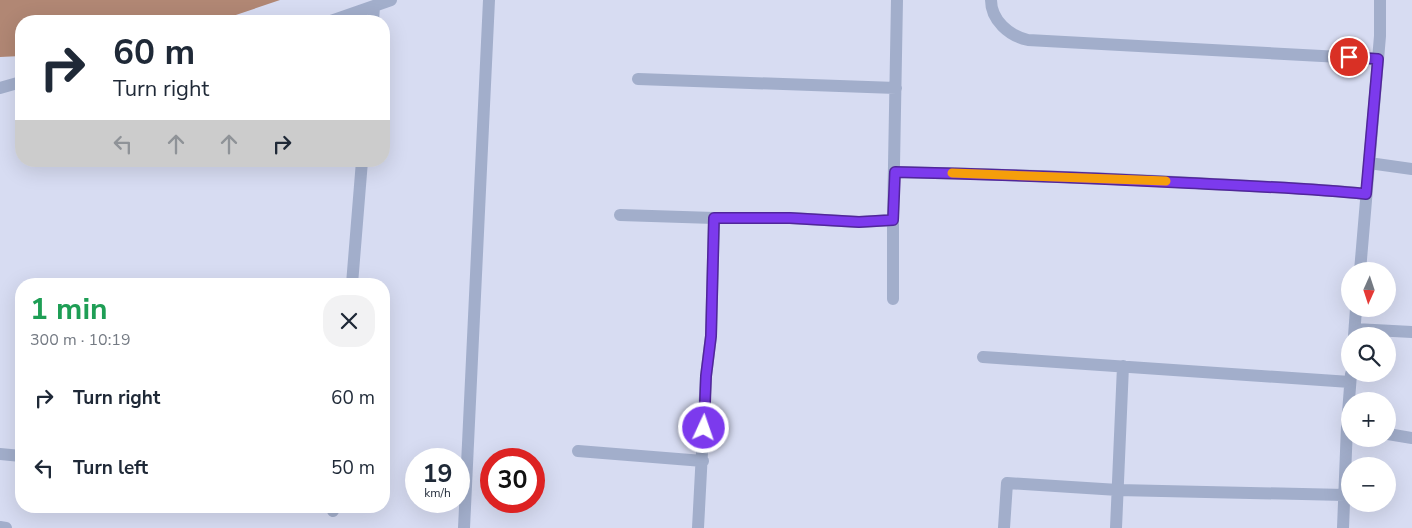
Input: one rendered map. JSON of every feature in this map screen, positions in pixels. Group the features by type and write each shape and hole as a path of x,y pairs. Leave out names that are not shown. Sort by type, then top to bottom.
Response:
{"street":[{"path":"348,15 391,0"},
{"path":"464,528 489,0"},
{"path":"893,299 897,0"},
{"path":"991,0 994,12 1003,28 1014,36 1028,40 1378,59"},
{"path":"1361,262 1380,36 1380,0"},
{"path":"373,15 374,6"},
{"path":"638,79 896,88"},
{"path":"0,88 15,84"},
{"path":"1369,163 1412,169"},
{"path":"352,278 362,167"},
{"path":"895,172 1024,175 1366,194"},
{"path":"620,215 790,218 859,222 893,220"},
{"path":"698,528 706,376 711,336 714,218"},
{"path":"1396,332 1412,332"},
{"path":"983,357 1341,377"},
{"path":"1116,528 1123,366"},
{"path":"1396,435 1412,438"},
{"path":"578,451 702,461"},
{"path":"0,454 15,455"},
{"path":"1004,528 1007,483 1118,490 1341,495"},
{"path":"1343,512 1343,528"},
{"path":"0,527 6,528"}],"shaded area":[{"path":"0,0 280,0 236,15 15,15 15,56 0,57"}],"slow traffic":[{"path":"952,173 1166,181"}],"route":[{"path":"704,428 706,376 711,336 714,218 790,218 859,222 893,220 895,172 1024,175 1366,194 1378,59 1349,57"}]}
